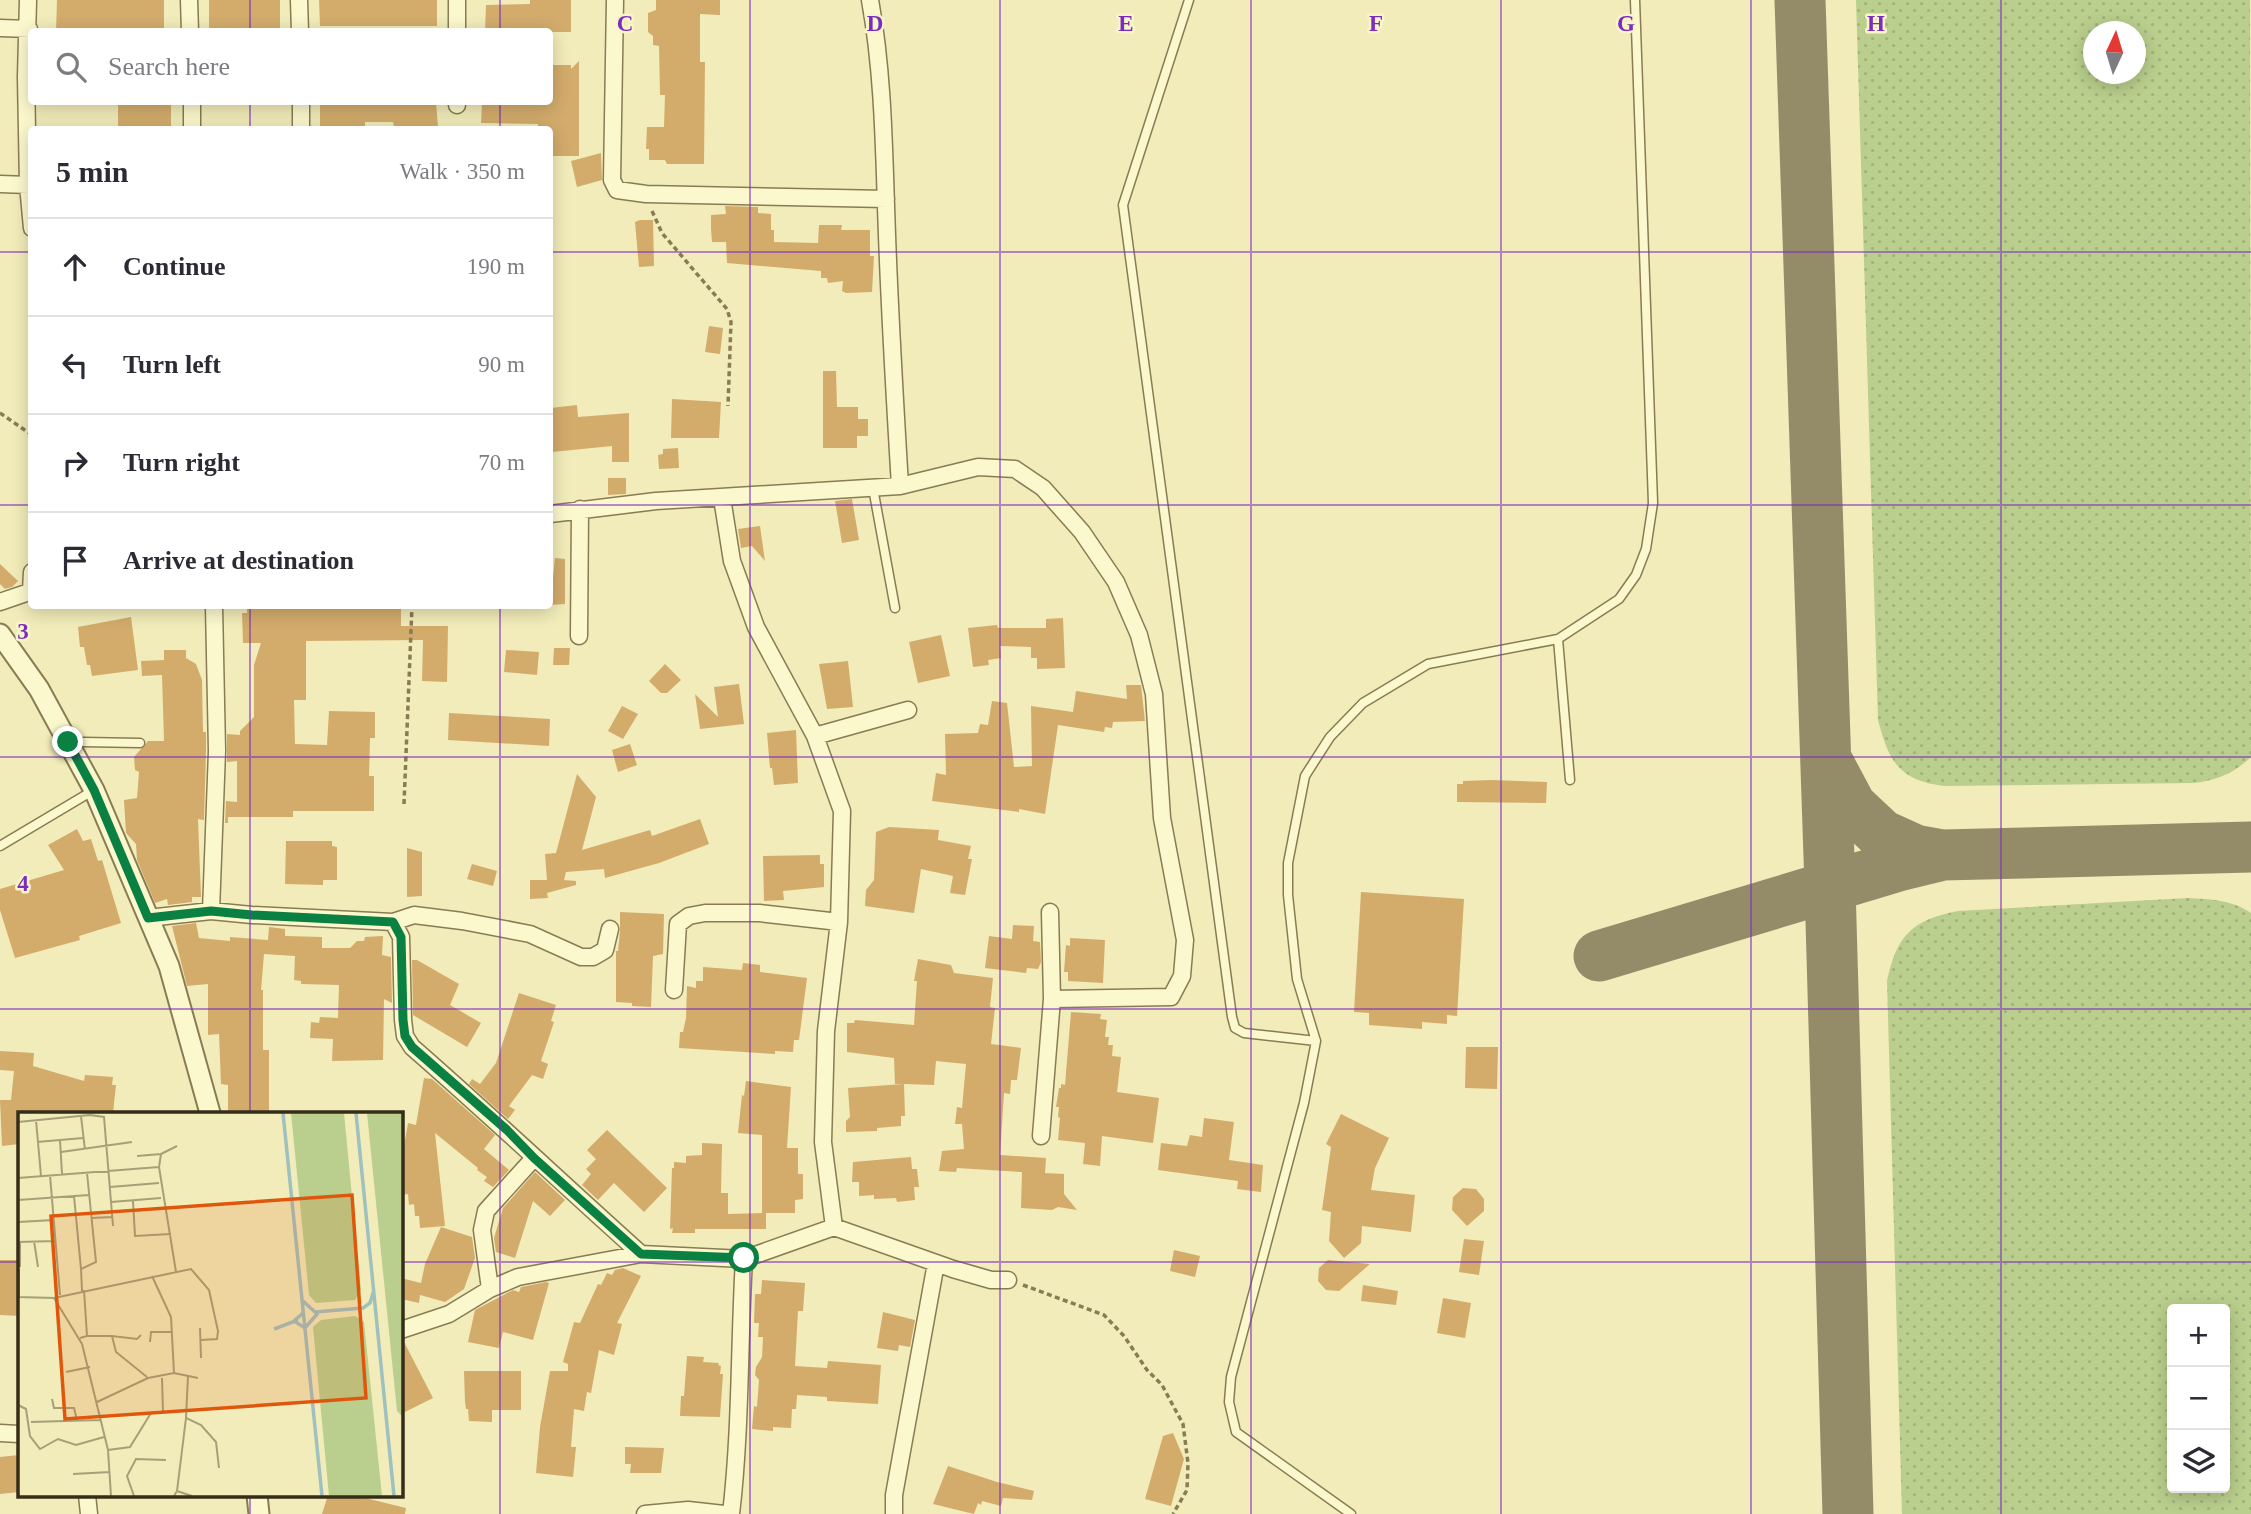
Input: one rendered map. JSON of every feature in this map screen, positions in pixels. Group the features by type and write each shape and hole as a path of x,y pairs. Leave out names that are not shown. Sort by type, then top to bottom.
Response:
{"street":[{"path":"29,0 29,28"},
{"path":"189,0 190,28"},
{"path":"299,0 300,28"},
{"path":"457,0 457,28"},
{"path":"615,0 612,180 617,190 646,194 886,199"},
{"path":"870,0 878,60 900,486"},
{"path":"0,28 28,29"},
{"path":"0,184 28,184 28,45"},
{"path":"192,105 192,126"},
{"path":"301,105 301,126"},
{"path":"553,514 656,500 900,486 978,467 1015,469 1043,488 1082,532 1116,582 1139,635 1154,694 1162,818 1185,940 1182,976 1171,997 1052,999"},
{"path":"722,498 732,561 756,627 815,736 842,811 839,922 826,1031 823,1142 834,1227"},
{"path":"579,636 580,509"},
{"path":"0,602 28,592"},
{"path":"211,911 217,751 214,609"},
{"path":"0,634 76,742 169,966 210,1112"},
{"path":"815,736 908,710"},
{"path":"148,918 211,911 393,922 414,915 530,934 580,957 593,957 605,950 610,929"},
{"path":"1041,1136 1052,999 1050,912"},
{"path":"674,990 678,924 689,916 705,913 759,913 839,922"},
{"path":"393,922 401,937 405,1036 412,1047 507,1130 534,1158 641,1254"},
{"path":"490,1289 482,1230 486,1211 534,1158"},
{"path":"402,1330 449,1314 490,1289 518,1277 641,1254 744,1258 834,1227 990,1280 1008,1280"},
{"path":"731,1514 738,1454 744,1258"},
{"path":"894,1514 896,1483 936,1263"},
{"path":"0,1433 18,1434"},
{"path":"87,1496 89,1514"},
{"path":"257,1496 259,1514"},
{"path":"645,1514 688,1510 724,1514"}],"lane":[{"path":"1189,0 1123,205 1232,1017 1235,1027 1244,1033 1316,1041"},
{"path":"1351,1514 1236,1432 1229,1402 1231,1377 1304,1103 1316,1041 1297,979 1288,895 1288,863 1305,776 1330,737 1363,703 1427,664 1558,639 1619,599 1636,575 1646,549 1653,503 1647,397 1635,0"},
{"path":"873,488 895,608"},
{"path":"1558,639 1570,780"},
{"path":"76,742 140,743"},
{"path":"0,846 94,790"}],"path":[{"path":"646,194 653,217 662,233 727,309 732,322 727,406"},
{"path":"0,413 28,432"},
{"path":"404,804 412,609"},
{"path":"1008,1280 1104,1315 1124,1336 1147,1370 1161,1385 1183,1424 1188,1463 1187,1490 1173,1514"}],"green space":[{"path":"1856,0 2250,0 2251,757 2224,776 2192,783 1944,786 1906,774 1892,758 1878,720"},
{"path":"2188,898 2229,903 2251,913 2251,1514 1902,1514 1887,981 1896,952 1909,932 1929,919 1958,911"}],"building":[{"path":"57,0 164,0 164,28 56,28"},
{"path":"209,0 280,0 280,28 209,28"},
{"path":"319,0 437,0 437,26 320,26"},
{"path":"530,0 571,0 571,32 553,32 553,28 485,28 486,5 530,4"},
{"path":"656,0 720,0 720,15 700,14 700,62 705,62 704,164 667,164 665,160 649,160 649,149 646,149 647,127 664,127 665,95 660,95 659,46 653,45 653,36 648,32 648,13 656,10"},
{"path":"579,61 579,156 553,156 553,126 481,123 482,105 553,105 553,65 571,65 571,69"},
{"path":"118,105 171,105 171,126 118,126"},
{"path":"320,105 436,105 438,126 394,126 393,122 365,122 365,126 320,126"},
{"path":"601,153 602,180 577,187 571,161"},
{"path":"725,206 758,207 758,213 771,214 774,242 818,243 819,225 842,225 841,230 870,230 870,256 874,256 872,292 846,293 842,291 843,281 828,283 827,278 821,278 821,271 727,263 726,242 712,242 711,229 711,215 726,214"},
{"path":"653,220 654,266 639,267 635,222"},
{"path":"709,326 723,328 720,354 705,352"},
{"path":"823,371 836,371 837,407 858,407 858,419 868,419 868,436 857,436 857,448 823,448"},
{"path":"672,399 721,402 719,438 671,438"},
{"path":"577,405 578,417 629,413 629,462 612,462 612,446 553,452 553,408"},
{"path":"678,448 679,468 659,469 658,455 663,454 663,449"},
{"path":"608,478 626,478 626,494 608,495"},
{"path":"852,499 859,540 842,543 835,501"},
{"path":"760,526 765,561 752,546 741,548 738,529"},
{"path":"555,558 565,559 565,604 553,605"},
{"path":"0,564 18,581 12,587 5,589 0,584"},
{"path":"247,609 401,609 401,626 448,626 447,682 422,681 423,640 306,641 306,700 294,700 295,744 327,745 329,711 375,712 375,738 370,738 369,776 374,776 374,811 293,811 293,817 228,817 228,823 225,823 226,801 237,802 237,761 227,762 227,734 240,735 240,731 254,717 254,665 261,643 243,643 242,613 247,613"},
{"path":"131,617 138,670 92,676 84,647 80,647 78,627"},
{"path":"1063,618 1065,668 1037,669 1037,658 1031,658 1031,647 1000,646 1001,658 988,660 989,665 973,667 968,628 997,625 998,628 1046,628 1046,619"},
{"path":"941,635 950,676 918,683 909,642"},
{"path":"554,648 570,648 569,665 553,665"},
{"path":"164,650 186,650 186,658 196,664 202,680 203,732 206,732 204,820 198,819 201,897 192,897 192,902 168,905 167,899 155,903 137,860 136,844 126,833 124,800 137,798 139,772 135,770 134,757 148,741 164,741 162,675 142,676 141,661 164,660"},
{"path":"506,650 539,652 537,675 504,672"},
{"path":"848,661 853,707 827,709 819,664"},
{"path":"665,664 681,680 667,693 661,693 649,681"},
{"path":"739,684 744,724 700,729 695,694 718,717 714,687"},
{"path":"1126,685 1141,685 1145,721 1113,722 1112,728 1105,727 1104,732 1058,725 1045,814 932,801 936,773 946,775 945,734 978,733 980,724 988,725 992,701 1007,703 1014,767 1032,766 1031,706 1073,712 1076,691 1127,699"},
{"path":"622,706 638,714 623,739 608,731"},
{"path":"449,713 550,719 549,746 448,740"},
{"path":"796,730 798,783 774,785 767,733"},
{"path":"630,744 637,765 618,772 612,750"},
{"path":"577,774 596,797 582,850 650,830 652,836 700,819 709,844 659,863 605,878 604,869 566,872 564,880 576,881 576,885 547,893 548,898 530,899 530,880 547,880 545,854 556,853"},
{"path":"1463,781 1547,782 1546,803 1457,802 1457,784 1463,784"},
{"path":"889,827 939,830 938,840 971,846 968,859 972,859 965,895 950,893 953,876 921,869 914,913 865,906 866,890 874,880 876,832"},
{"path":"77,829 83,841 91,839 98,861 102,860 121,923 79,936 80,940 15,958 0,910 0,889 64,870 48,845"},
{"path":"286,841 332,841 332,846 337,847 337,880 323,880 323,885 285,884"},
{"path":"407,848 422,852 422,896 407,897"},
{"path":"820,855 820,864 824,864 824,887 783,891 784,900 764,901 763,856"},
{"path":"472,864 497,871 493,886 467,879"},
{"path":"1361,892 1464,899 1457,1016 1447,1015 1447,1024 1422,1022 1422,1029 1369,1025 1369,1013 1354,1012"},
{"path":"620,912 664,914 663,954 653,956 651,1007 616,1002 616,951"},
{"path":"196,923 199,938 230,941 230,937 268,940 269,927 285,929 285,936 322,937 322,948 350,948 357,941 364,941 365,937 383,936 382,955 391,957 392,1003 384,999 383,1060 332,1061 333,1039 310,1038 311,1022 319,1023 320,1017 338,1018 339,985 301,984 301,981 294,980 295,956 264,954 261,990 263,1050 269,1050 269,1112 228,1112 228,1085 221,1084 219,1034 208,1035 208,984 187,986 172,926"},
{"path":"1013,925 1034,926 1033,941 1040,942 1041,962 1038,969 1027,968 1026,973 985,968 989,936 1012,939"},
{"path":"1070,938 1105,940 1103,983 1068,981 1068,972 1064,972 1066,945 1070,946"},
{"path":"918,959 951,965 954,973 993,978 990,1007 995,1008 991,1044 1021,1048 1017,1080 1011,1080 1010,1094 1004,1093 1000,1155 1046,1158 1045,1173 1064,1174 1064,1194 1077,1210 1058,1207 1052,1210 1021,1208 1022,1172 957,1168 956,1172 939,1171 942,1151 964,1149 962,1124 955,1124 957,1107 962,1108 966,1064 936,1061 934,1085 904,1084 905,1116 901,1116 901,1126 877,1128 877,1131 846,1132 846,1121 850,1117 848,1088 903,1084 895,1084 894,1058 847,1052 847,1023 854,1023 855,1020 914,1025 917,981 914,981"},
{"path":"412,960 417,960 459,984 450,1005 481,1023 467,1047 413,1015"},
{"path":"743,963 760,965 760,972 807,978 799,1040 794,1040 793,1052 775,1051 775,1054 679,1048 680,1032 683,1032 686,1018 687,986 696,988 696,981 703,981 703,967 742,970"},
{"path":"519,993 556,1005 551,1021 554,1022 541,1061 548,1064 543,1079 532,1075 509,1106 515,1110 508,1119 469,1084 472,1079 480,1084 496,1063"},
{"path":"1071,1012 1101,1014 1100,1019 1107,1020 1105,1037 1109,1037 1108,1045 1113,1045 1112,1056 1121,1057 1117,1092 1159,1098 1153,1143 1102,1136 1100,1166 1083,1164 1085,1143 1058,1140 1060,1118 1059,1107 1056,1107 1059,1088 1061,1084 1065,1085"},
{"path":"1466,1047 1498,1047 1497,1089 1465,1088"},
{"path":"0,1051 34,1053 33,1066 84,1081 85,1075 113,1077 112,1085 116,1085 113,1112 18,1112 18,1144 2,1146 0,1100 11,1100 14,1071 0,1070"},
{"path":"424,1078 432,1079 495,1135 484,1149 509,1170 493,1187 484,1181 487,1177 477,1170 478,1168 435,1133 445,1226 420,1228 414,1204 409,1205 408,1194 402,1195 402,1156 408,1123 416,1125"},
{"path":"746,1081 791,1087 787,1148 798,1148 798,1174 803,1174 803,1199 795,1200 795,1213 762,1213 762,1135 738,1133"},
{"path":"1341,1114 1389,1138 1375,1168 1371,1190 1415,1195 1411,1232 1362,1226 1361,1243 1344,1258 1329,1241 1331,1212 1322,1210 1331,1147 1326,1144"},
{"path":"1204,1118 1234,1122 1229,1160 1263,1165 1261,1192 1237,1189 1238,1181 1158,1170 1161,1143 1187,1146 1190,1135 1202,1137"},
{"path":"607,1130 667,1188 644,1212 614,1183 598,1200 582,1185 591,1174 586,1169 596,1159 587,1150"},
{"path":"702,1143 722,1144 721,1193 728,1193 728,1214 766,1213 766,1229 695,1229 695,1233 672,1233 673,1228 670,1229 674,1162 686,1163 686,1156 702,1155"},
{"path":"911,1157 912,1169 917,1169 919,1187 914,1187 915,1200 897,1202 896,1198 874,1199 874,1195 859,1196 859,1182 852,1182 853,1162"},
{"path":"535,1172 565,1200 550,1216 533,1201 515,1258 496,1252 494,1238 503,1208"},
{"path":"1463,1188 1476,1189 1484,1199 1484,1211 1467,1226 1452,1210 1453,1197"},
{"path":"441,1227 472,1237 475,1258 464,1289 445,1302 420,1295 419,1303 402,1299 402,1278 421,1283 425,1264"},
{"path":"1464,1239 1484,1241 1479,1275 1459,1272"},
{"path":"1174,1250 1200,1256 1195,1277 1170,1271"},
{"path":"0,1260 18,1260 18,1316 0,1315"},
{"path":"1328,1260 1370,1264 1339,1291 1326,1290 1318,1281 1319,1268"},
{"path":"623,1268 641,1276 617,1323 622,1324 614,1355 599,1350 591,1393 587,1392 584,1411 574,1409 571,1447 576,1447 573,1477 536,1473 540,1427 550,1371 568,1371 568,1364 563,1362 574,1322 580,1323 598,1284 601,1285 607,1273 612,1275 615,1270"},
{"path":"762,1280 805,1283 803,1311 798,1311 795,1366 827,1368 828,1361 881,1365 878,1404 827,1401 827,1397 797,1395 796,1409 792,1409 791,1428 773,1427 773,1431 752,1429 759,1380 755,1375 762,1357 763,1337 758,1337 759,1323 754,1323 755,1294 761,1294"},
{"path":"549,1283 533,1340 503,1332 499,1348 468,1342 475,1310 513,1290 519,1292 521,1287"},
{"path":"1363,1285 1398,1291 1396,1305 1361,1301"},
{"path":"1443,1298 1471,1303 1465,1338 1437,1333"},
{"path":"883,1312 915,1320 910,1347 899,1345 898,1351 877,1348"},
{"path":"402,1340 403,1340 433,1398 402,1414"},
{"path":"687,1356 704,1357 703,1362 719,1363 721,1366 720,1374 723,1374 720,1417 680,1416"},
{"path":"464,1371 521,1371 521,1410 492,1410 492,1422 469,1421"},
{"path":"1173,1433 1184,1459 1171,1506 1145,1499 1163,1436"},
{"path":"625,1447 664,1448 661,1473 630,1473 631,1464 625,1464"},
{"path":"18,1455 18,1492 0,1494 0,1457"},
{"path":"948,1466 1034,1491 1032,1500 1003,1498 1001,1506 982,1501 981,1505 978,1503 974,1514 933,1504"},
{"path":"328,1496 361,1496 406,1508 405,1514 322,1514"}],"taxiway":[{"path":"1800,0 1848,1514"},
{"path":"1826,759 1851,806 1882,835 1915,850 1943,855 2251,847"},
{"path":"1599,956 1898,866 1943,855"}],"route":[{"path":"68,742 94,790 148,918 211,911 393,922 401,937 403,1020 405,1036 412,1047 507,1130 534,1158 641,1254 744,1258"}]}
